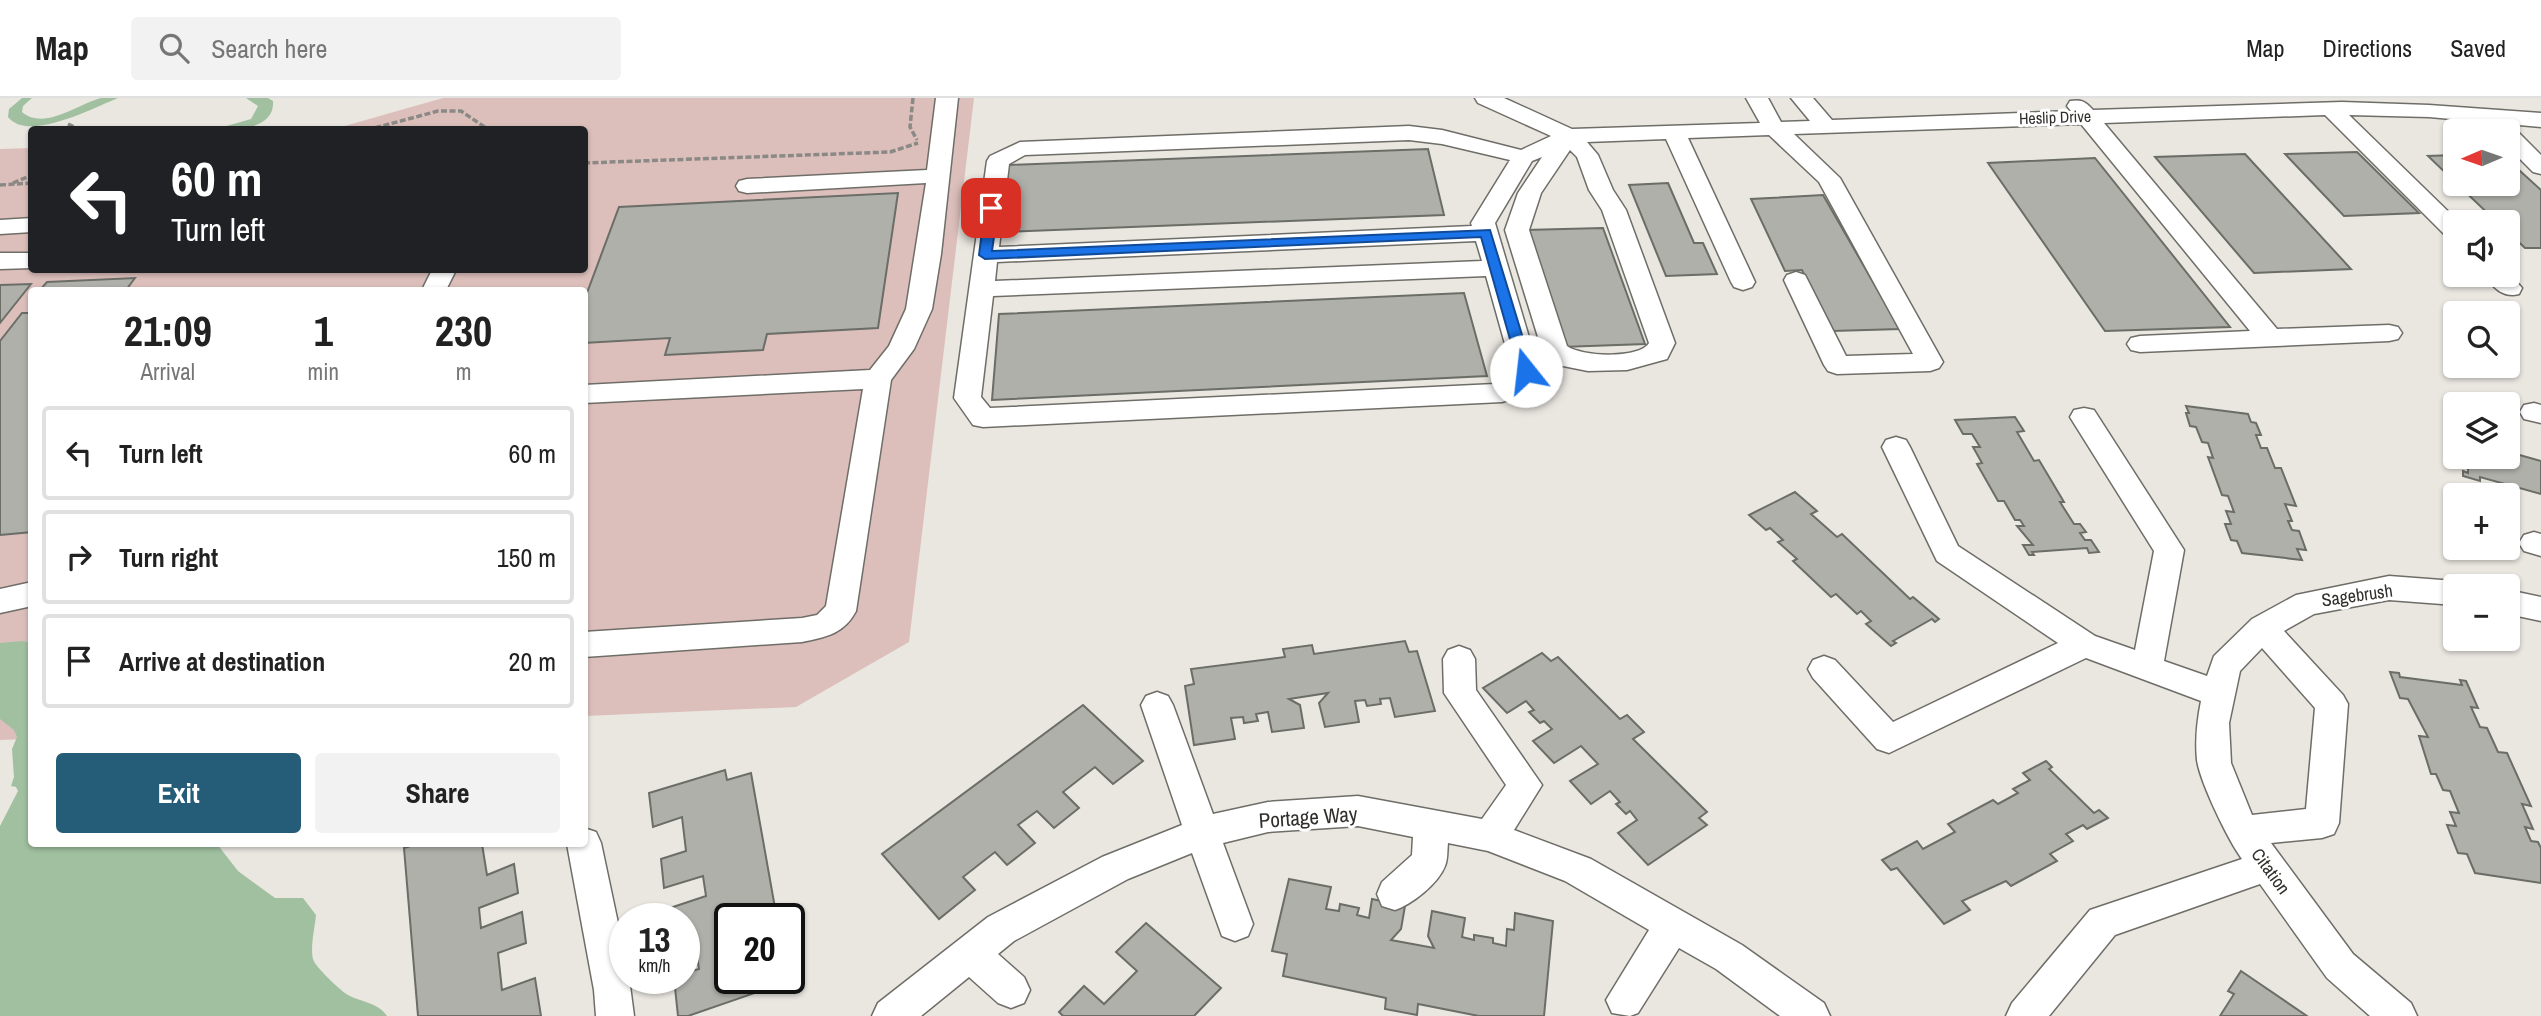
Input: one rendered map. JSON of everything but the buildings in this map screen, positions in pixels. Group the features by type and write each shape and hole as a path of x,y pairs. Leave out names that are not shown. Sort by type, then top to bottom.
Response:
{"street":[{"path":"588,645 802,630 826,625 841,611 878,379 901,349 919,309 928,177 947,98"},
{"path":"1486,98 1569,136 1587,155 1601,190 1615,210 1662,343 1658,353 1645,359 1582,362 1568,359 1555,350 1517,230 1520,214 1542,171 1569,136"},
{"path":"1757,98 1774,128 1829,178 1930,362 1837,365 1796,280"},
{"path":"1802,98 1826,126"},
{"path":"1952,98 1967,121"},
{"name":"Heslip Drive","path":"1569,136 1967,121 2079,107 2269,104 2452,119"},
{"path":"2079,107 2270,338"},
{"path":"2330,108 2443,220"},
{"name":"Heslip Drive","path":"2520,121 2541,120"},
{"path":"1674,132 1743,282"},
{"path":"1523,157 1442,136 1409,133 1020,149 998,161 967,398 983,418 1502,393 1526,371 1483,223 1523,157 1569,136"},
{"path":"2520,147 2541,167"},
{"path":"747,186 928,177"},
{"path":"0,227 28,225"},
{"path":"985,255 1486,233"},
{"path":"0,261 28,260"},
{"path":"981,289 1496,268"},
{"path":"2140,344 2389,332"},
{"path":"588,394 878,379"},
{"path":"2084,417 2169,550 2147,668"},
{"path":"1896,447 1947,553 2084,645 2219,694"},
{"name":"Sagebrush","path":"2219,694 2225,665 2263,628 2307,603 2389,588 2443,592"},
{"path":"0,601 28,595"},
{"path":"2520,605 2541,609"},
{"path":"2242,831 2322,823 2332,704 2263,628"},
{"path":"1824,669 1889,739 2084,645"},
{"path":"1459,659 1460,693 1525,785 1490,836"},
{"name":"Citation","path":"2219,694 2213,723 2214,762 2242,831 2340,966 2398,1016"},
{"path":"1157,705 1236,924"},
{"name":"Portage Way","path":"891,1016 1001,929 1115,869 1203,832 1268,817 1358,811 1490,836 1578,870 1729,957 1811,1016"},
{"path":"1395,894 1429,862 1431,825"},
{"path":"585,847 613,990 615,1016"},
{"path":"2025,1016 2103,922 2267,866"},
{"path":"1625,1000 1673,924"},
{"path":"970,953 1011,990"}],"path":[{"path":"914,98 909,127 919,143 928,177"},
{"path":"382,126 438,111 461,111 483,126"},
{"path":"68,124 72,126"},
{"path":"588,163 890,152 919,143"},
{"path":"11,184 28,178"},
{"path":"0,185 28,183"}],"shaded area":[{"path":"22,98 32,98 23,106 22,112 40,119 51,118 101,98 118,98 62,121 30,126 18,124 8,117 9,109"},
{"path":"246,98 268,98 273,101 272,111 261,123 253,126 226,126 251,119 258,106"},
{"path":"443,98 974,98 909,642 796,707 588,716 588,287 28,287 28,739 0,740 0,149 28,148 28,273 588,273 588,126 345,126"},
{"path":"28,642 28,847 219,847 238,871 275,898 303,898 316,915 312,949 315,963 345,993 375,1005 387,1016 0,1016 0,826 18,791 11,786 14,777 12,749 17,737 14,730 0,719 0,643"}],"route":[{"path":"991,208 985,255 1486,233 1526,371"}]}
